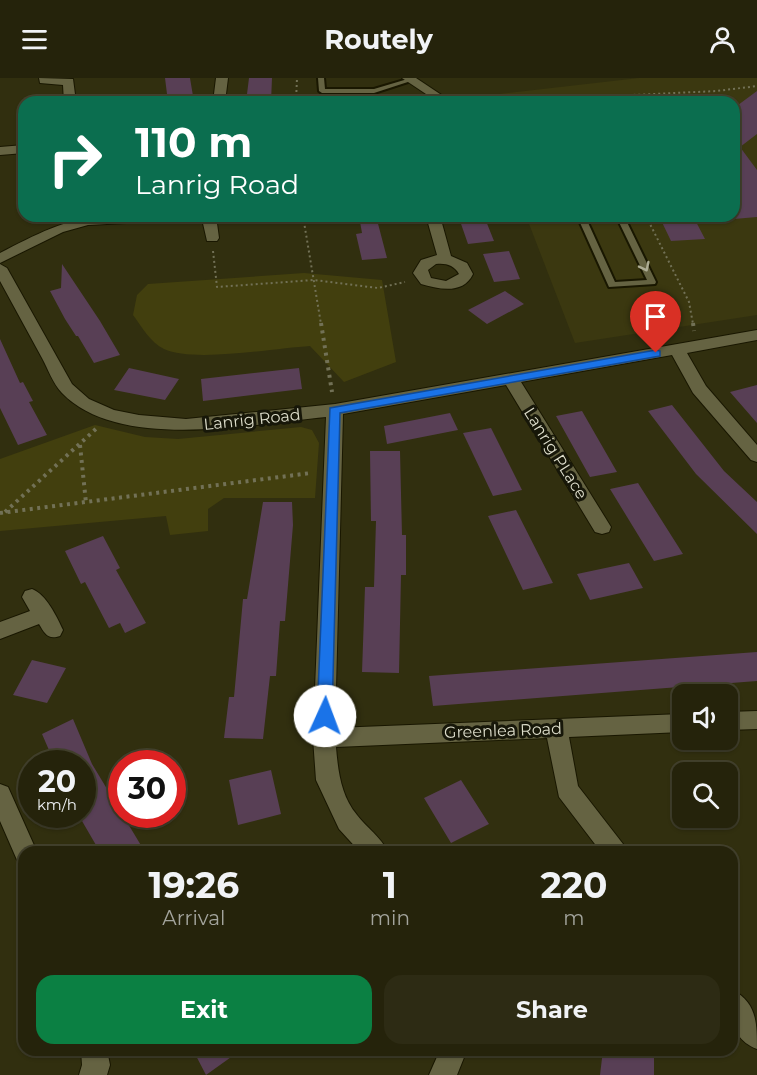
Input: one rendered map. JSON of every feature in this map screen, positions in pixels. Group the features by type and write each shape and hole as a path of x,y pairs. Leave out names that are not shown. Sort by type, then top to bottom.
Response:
{"street":[{"path":"44,80 69,82 82,78"},
{"path":"220,96 222,78"},
{"path":"410,79 437,96"},
{"path":"69,82 70,96"},
{"path":"0,151 18,150"},
{"path":"0,259 58,229 84,222"},
{"path":"209,222 212,238"},
{"path":"435,222 445,259"},
{"path":"445,259 462,266 466,274 460,282 440,286 422,277 420,273 424,264 445,259"},
{"name":"Lanrig Road","path":"0,268 66,387 83,403 110,415 139,421 186,425 334,410 757,335"},
{"path":"677,349 699,389 757,456"},
{"name":"Lanrig PLace","path":"511,379 602,527"},
{"path":"334,410 324,738 327,780 347,821 370,846"},
{"path":"0,631 48,622 32,597"},
{"path":"738,721 757,720"},
{"name":"Greenlea Road","path":"324,738 672,723"},
{"path":"556,728 567,790 610,846"},
{"path":"0,794 22,846"},
{"path":"738,1011 757,1036"},
{"path":"93,1075 96,1065 95,1056"},
{"path":"443,1075 451,1056"}],"lane":[{"path":"321,78 322,91 374,91 410,79"},
{"path":"584,222 612,285 652,282 623,222"}],"path":[{"path":"296,96 297,78"},
{"path":"603,96 688,91 717,92 757,86"},
{"path":"304,222 334,410"},
{"path":"649,222 689,302 696,346"},
{"path":"212,238 217,287 314,280 378,288 422,277"},
{"path":"2,513 80,445 110,415"},
{"path":"80,445 86,503"},
{"path":"2,513 333,470"}],"shaded area":[{"path":"639,78 757,78 757,315 575,343 528,222 740,222 740,96 481,96"},
{"path":"304,273 382,280 396,362 344,382 310,346 235,354 177,353 155,343 133,315 137,295 148,284"},
{"path":"95,425 145,437 178,439 301,427 312,430 319,443 315,498 224,498 208,509 208,531 170,535 166,516 0,531 0,459"}],"building":[{"path":"165,78 190,78 193,96 167,96"},
{"path":"249,78 272,78 271,96 247,96"},
{"path":"757,91 757,134 740,147 740,104"},
{"path":"740,147 757,170 757,217 740,218"},
{"path":"360,222 378,222 387,258 362,260 356,234 362,233"},
{"path":"460,222 486,222 494,241 468,244"},
{"path":"662,222 696,222 705,239 671,241"},
{"path":"509,251 520,279 494,282 483,254"},
{"path":"62,264 120,355 94,363 65,319 50,291 61,288"},
{"path":"505,291 524,304 487,324 468,310"},
{"path":"0,339 20,383 23,382 33,401 29,402 47,435 18,445 0,408"},
{"path":"129,368 179,379 165,400 114,390"},
{"path":"299,368 302,389 203,401 201,379"},
{"path":"757,385 757,423 730,392"},
{"path":"672,405 724,471 757,502 757,534 696,474 648,411"},
{"path":"582,411 617,472 590,477 556,416"},
{"path":"450,413 458,430 387,444 384,426"},
{"path":"491,428 522,490 493,496 463,433"},
{"path":"370,451 400,451 402,535 406,535 406,575 401,575 399,673 362,672 365,587 374,587 376,521 371,521"},
{"path":"638,483 683,554 654,561 610,489"},
{"path":"263,502 292,502 293,525 285,621 280,621 276,676 270,676 263,739 224,738 229,697 234,697 243,599 247,599"},
{"path":"516,510 553,583 523,590 488,516"},
{"path":"103,536 120,568 116,570 146,623 125,633 120,623 109,628 85,582 81,584 65,551"},
{"path":"629,563 643,588 590,600 577,574"},
{"path":"757,652 757,681 672,684 672,688 433,706 429,676"},
{"path":"32,660 66,668 47,703 13,695"},
{"path":"73,719 86,750 49,750 42,734"},
{"path":"271,770 281,814 238,825 229,780"},
{"path":"96,771 108,791 108,828 131,828 141,846 97,846 86,828 96,828"},
{"path":"461,780 489,824 451,843 424,798"},
{"path":"196,1056 233,1056 206,1075"},
{"path":"602,1056 654,1056 654,1075 600,1075"}],"route":[{"path":"325,716 334,410 656,353"}]}
